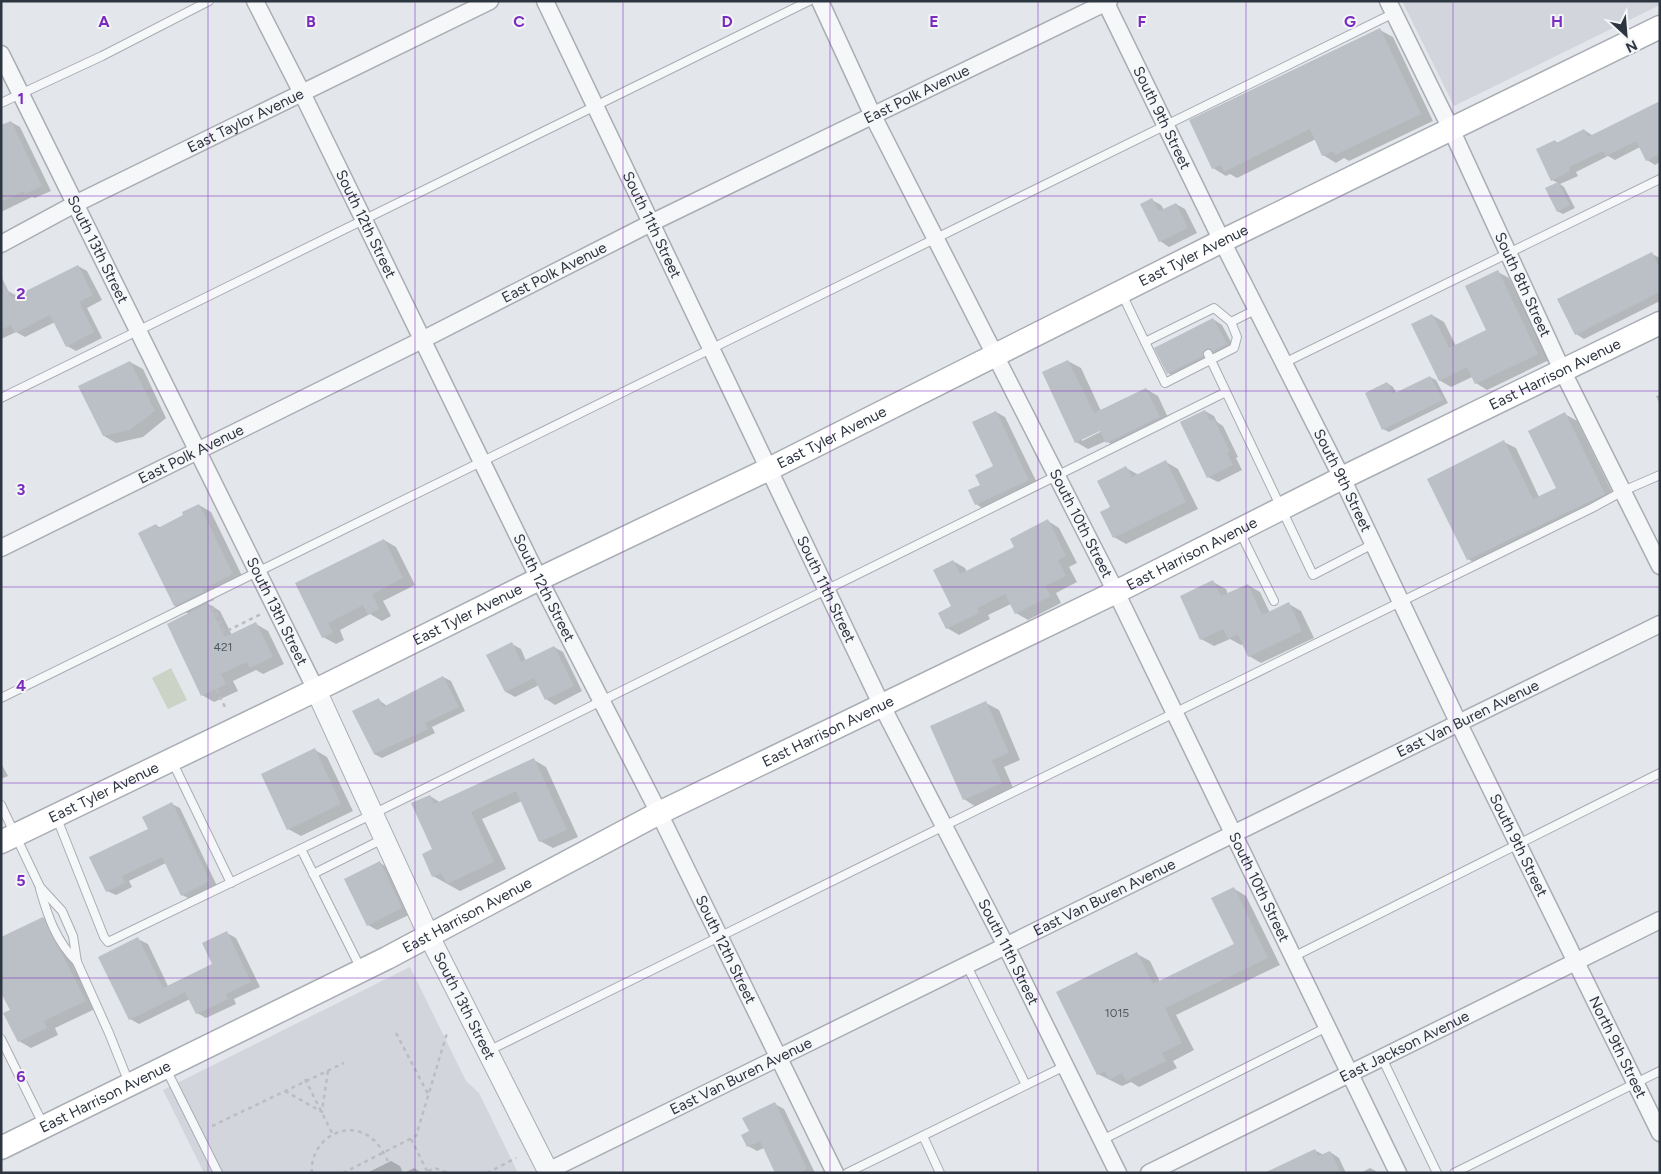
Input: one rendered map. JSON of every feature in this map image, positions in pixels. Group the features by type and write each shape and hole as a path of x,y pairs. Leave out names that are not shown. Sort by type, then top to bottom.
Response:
{"main road":[{"name":"East Tyler Avenue","path":"8,838 768,469 1222,241 1660,28"},
{"name":"East Harrison Avenue","path":"1,1148 362,971 659,813 1116,592 1342,478 1660,323"}],"street":[{"name":"South 12th Street","path":"254,1 302,93 539,579 720,936 835,1173"},
{"name":"East Taylor Avenue","path":"1,244 75,204 490,1"},
{"name":"South 11th Street","path":"545,1 882,706 1006,946 1118,1173"},
{"name":"South 10th Street","path":"820,1 873,116 1058,475 1116,592 1398,1173"},
{"name":"East Polk Avenue","path":"1,548 422,340 650,222 1107,2"},
{"name":"South 9th Street","path":"1107,2 1222,241 1342,478 1459,724 1576,962"},
{"name":"South 8th Street","path":"1391,7 1451,129 1562,370 1660,566"},
{"name":"South 13th Street","path":"1,54 316,690 430,936 549,1172"},
{"name":"East Van Buren Avenue","path":"549,1172 1660,624"},
{"name":"East Jackson Avenue","path":"1149,1173 1660,920"},
{"name":"North 9th Street","path":"1576,962 1660,1133"}],"lane":[{"path":"1,103 102,56 209,1"},
{"path":"1,398 809,1"},
{"path":"1,698 1167,125 1391,7"},
{"path":"1284,363 1660,179"},
{"path":"1121,292 1145,342 1165,383 1187,368 1209,357 1234,348 1237,338 1231,322 1214,308 1193,323 1168,331 1145,342"},
{"path":"1231,322 1257,309"},
{"path":"1168,331 1172,339"},
{"path":"1209,357 1313,575 1373,544"},
{"path":"56,815 104,937 108,942 373,814 1226,392"},
{"path":"488,1052 720,936 1592,508 1622,491 1660,475"},
{"path":"1239,530 1274,601"},
{"path":"171,759 231,883"},
{"path":"1293,957 1660,773"},
{"path":"1,805 8,838 40,887 62,911 73,936 77,962 109,1032 130,1085"},
{"path":"313,874 384,838"},
{"path":"301,849 362,971"},
{"path":"40,887 49,918 63,948 77,962"},
{"path":"967,966 1026,1085"},
{"path":"1102,1140 1327,1027"},
{"path":"1,1039 45,1127"},
{"path":"1382,1058 1437,1173"},
{"path":"847,1173 1065,1066"},
{"path":"166,1068 218,1173"},
{"path":"1454,1173 1660,1071"},
{"path":"923,1136 940,1173"}],"path":[{"path":"208,596 224,632 261,614"},
{"path":"216,689 226,709"},
{"path":"396,1033 428,1094"},
{"path":"343,1173 416,1136 447,1033"},
{"path":"212,1126 344,1063"},
{"path":"322,1112 328,1070"},
{"path":"305,1080 333,1135"},
{"path":"285,1091 322,1112"},
{"path":"312,1173 311,1166 314,1152 319,1146 333,1135 349,1131 364,1133 372,1138 388,1161"},
{"path":"411,1139 428,1172 435,1168 448,1173"},
{"path":"487,1173 516,1158"},
{"path":"494,1173 499,1167"}],"shaded area":[{"path":"1402,1 1660,1 1660,5 1454,106"},
{"path":"410,967 466,1081 479,1093 518,1173 204,1173 163,1090"}],"green space":[{"path":"171,668 187,700 168,709 152,678"}],"building":[{"path":"1380,28 1421,114 1335,155 1333,151 1322,156 1310,129 1224,172 1221,165 1212,169 1189,120"},
{"path":"1660,101 1660,154 1646,161 1636,141 1606,156 1603,151 1569,167 1570,171 1551,181 1536,149 1555,140 1556,143 1584,129 1588,137"},
{"path":"11,121 42,186 25,194 24,191 1,202 1,125"},
{"path":"1558,182 1570,205 1557,212 1545,188"},
{"path":"1152,198 1159,211 1176,203 1188,228 1159,242 1140,204"},
{"path":"1652,252 1660,268 1660,292 1575,335 1557,299"},
{"path":"78,265 93,295 79,302 94,332 66,347 50,315 15,333 11,325 1,330 1,276 12,298"},
{"path":"1498,270 1538,354 1475,384 1467,367 1439,381 1411,324 1432,314 1449,348 1486,330 1465,286"},
{"path":"1213,318 1227,344 1213,351 1209,348 1205,349 1203,356 1167,374 1154,348"},
{"path":"1068,360 1094,413 1146,388 1160,417 1106,443 1100,431 1075,443 1042,372"},
{"path":"130,361 155,411 130,430 103,436 78,386"},
{"path":"1430,376 1443,400 1382,430 1365,393 1387,382 1393,394"},
{"path":"1205,410 1210,421 1214,419 1230,452 1227,453 1233,465 1207,478 1180,422"},
{"path":"996,411 1029,480 975,505 968,490 980,485 975,475 993,466 972,422"},
{"path":"1565,412 1605,494 1467,560 1427,479 1504,440 1533,499 1556,488 1528,431"},
{"path":"1166,460 1186,502 1113,538 1100,512 1110,507 1097,481 1126,466 1132,477"},
{"path":"199,504 233,574 202,590 203,592 174,606 138,533 156,524 158,528 183,515 182,512"},
{"path":"1048,519 1066,556 1058,560 1066,576 1045,586 1051,596 1015,614 1005,594 977,608 979,613 946,629 938,613 951,606 933,570 953,560 960,574 1014,547 1010,539"},
{"path":"384,539 403,578 372,594 379,609 368,615 363,605 328,623 333,633 322,638 295,583"},
{"path":"1213,580 1221,596 1248,584 1262,615 1289,602 1302,631 1248,657 1238,634 1228,639 1223,629 1200,640 1180,596"},
{"path":"208,603 225,637 256,622 273,657 250,668 247,662 221,674 226,684 201,696 167,624"},
{"path":"512,642 521,662 554,646 574,686 545,700 534,678 505,692 486,655"},
{"path":"443,676 459,707 425,723 428,729 374,754 352,711 379,698 383,707"},
{"path":"986,701 1009,753 992,760 1002,783 963,800 930,726"},
{"path":"315,748 341,804 287,830 261,774"},
{"path":"534,758 567,830 539,842 516,791 471,812 494,862 447,884 441,873 432,877 422,854 432,849 411,803 430,795 434,804"},
{"path":"172,802 210,881 181,896 162,857 122,876 125,883 106,892 89,857 148,829 142,817"},
{"path":"380,861 402,908 367,926 344,879"},
{"path":"1234,887 1268,958 1165,1008 1182,1043 1162,1053 1166,1061 1126,1081 1122,1073 1109,1080 1105,1071 1097,1075 1056,992 1137,952 1153,984 1234,944 1211,898"},
{"path":"43,917 86,1001 44,1021 47,1028 18,1042 3,1013 10,1010 1,993 1,937"},
{"path":"227,931 251,982 226,994 228,999 196,1014 185,992 129,1020 98,957 138,937 163,988 212,964 202,943"},
{"path":"775,1102 807,1169 799,1173 775,1173 760,1141 747,1147 741,1135 749,1131 742,1118"},
{"path":"1315,1149 1318,1156 1330,1151 1341,1173 1264,1173"}]}
